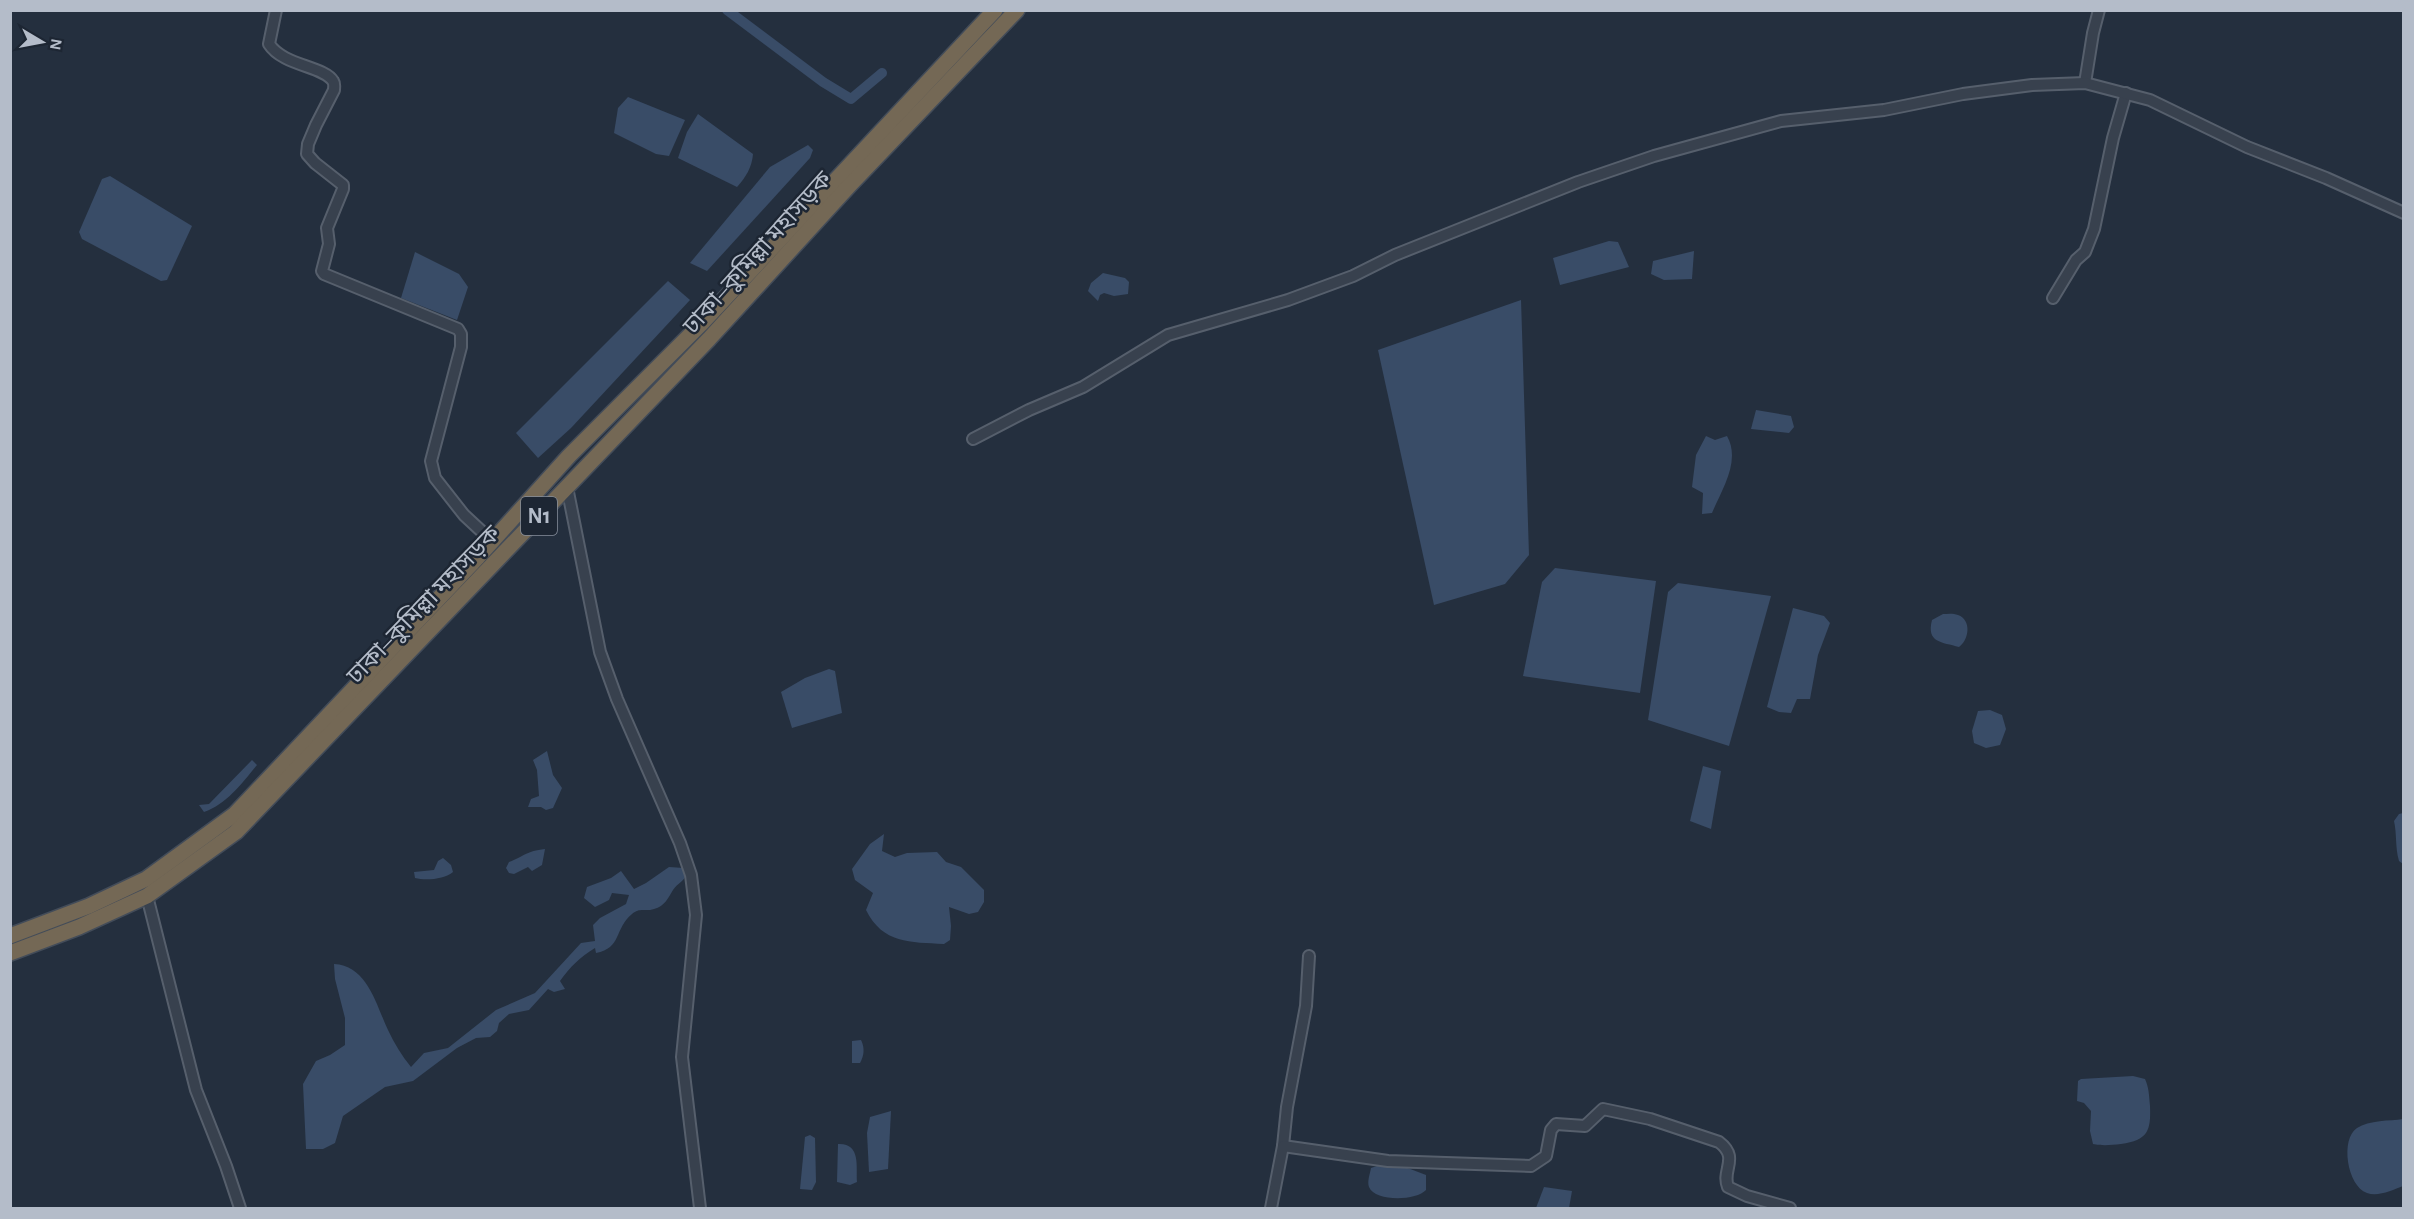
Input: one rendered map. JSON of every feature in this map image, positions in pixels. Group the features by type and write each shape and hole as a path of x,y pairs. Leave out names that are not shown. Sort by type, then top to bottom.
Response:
{"highway":[{"name":"ঢাকা–কুমিল্লা মহাসড়ক","path":"10,936 89,906 149,889 235,814 492,542 569,456 700,325 995,10"},
{"name":"ঢাকা–কুমিল্লা মহাসড়ক","path":"10,953 79,927 149,889 236,832 710,339 849,186 1017,10"}],"street":[{"path":"276,10 268,44 274,53 323,74 334,84 334,90 308,144 307,154 343,184 344,189 327,228 329,244 322,271 324,274 458,329 461,334 460,347 431,461 435,478 464,515 492,542"},
{"path":"2085,83 2092,33 2099,10"},
{"path":"973,439 1029,410 1083,387 1168,335 1288,300 1353,276 1395,255 1578,182 1654,156 1781,121 1884,110 1963,94 2032,85 2085,83 2150,100 2247,147 2318,175 2403,213"},
{"path":"2053,298 2076,260 2085,252 2094,229 2113,138 2126,93"},
{"path":"567,487 600,652 617,699 692,875 696,915 682,1057 700,1209"},
{"path":"149,889 195,1090 226,1166 240,1209"},
{"path":"1271,1209 1306,1006 1309,956"},
{"path":"1283,1146 1388,1161 1531,1166 1546,1156 1551,1130 1556,1124 1585,1126 1604,1109 1650,1119 1719,1142 1730,1156 1726,1183 1728,1187 1747,1196 1790,1209"}],"water":[{"path":"628,97 685,120 669,156 656,154 614,133 618,108"},
{"path":"698,114 753,154 748,172 737,187 678,158 687,132"},
{"path":"808,145 813,150 810,158 707,271 690,263 770,167"},
{"path":"110,176 192,226 167,280 161,281 82,239 79,232 102,179"},
{"path":"1609,241 1618,242 1629,267 1560,285 1553,258"},
{"path":"1694,251 1692,279 1664,280 1651,274 1653,261"},
{"path":"415,252 459,274 468,287 457,320 401,298"},
{"path":"1103,273 1125,278 1129,282 1128,294 1114,296 1104,293 1100,295 1098,301 1088,291 1091,283"},
{"path":"668,281 690,300 571,428 538,458 516,433"},
{"path":"1521,300 1529,555 1505,584 1434,605 1378,350"},
{"path":"1756,410 1791,416 1794,427 1789,433 1751,429"},
{"path":"1706,436 1715,440 1727,436 1732,455 1725,485 1712,513 1702,514 1703,493 1692,487 1696,455"},
{"path":"1555,568 1656,581 1640,693 1523,676 1542,582"},
{"path":"1678,583 1771,596 1729,746 1648,720 1668,592"},
{"path":"1793,608 1824,616 1830,623 1818,655 1810,699 1797,699 1791,713 1779,712 1767,707"},
{"path":"1943,614 1956,614 1967,625 1967,635 1959,647 1937,640 1931,633 1932,620"},
{"path":"829,669 835,671 842,713 792,728 781,692 805,678"},
{"path":"1990,710 2002,715 2006,729 2000,745 1986,748 1974,743 1972,731 1978,711"},
{"path":"547,751 553,775 562,788 553,808 546,810 541,807 528,807 531,799 539,796 537,770 533,760"},
{"path":"252,760 257,765 240,786 220,804 204,812 199,805 209,804"},
{"path":"1703,766 1721,771 1711,829 1690,821"},
{"path":"2404,813 2403,864 2399,861 2394,821 2399,814"},
{"path":"884,834 882,851 895,857 907,853 937,852 946,862 961,867 984,890 984,902 978,912 969,914 949,907 950,940 944,944 920,943 889,935 873,921 866,910 873,893 855,880 852,869 870,844"},
{"path":"545,849 542,865 532,871 528,867 514,874 509,873 506,868 509,862 529,852"},
{"path":"443,858 451,865 453,872 435,879 415,878 414,872 434,870 438,861"},
{"path":"669,867 684,868 686,875 666,901 654,909 635,912 626,920 610,947 596,953 595,948 580,959 560,981 565,989 554,992 548,989 529,1010 509,1014 499,1023 497,1031 490,1037 476,1038 457,1048 413,1081 385,1087 343,1116 335,1143 323,1149 306,1149 303,1084 316,1061 345,1045 345,1018 335,979 334,964 346,966 363,979 375,999 393,1040 411,1067 424,1053 448,1048 496,1010 535,993 581,943 595,941 593,925 600,918 626,904 629,895 612,893 609,900 595,907 584,898 587,887 611,878 621,871 634,889"},
{"path":"861,1040 863,1055 860,1063 852,1063 852,1041"},
{"path":"2133,1076 2145,1079 2148,1089 2150,1122 2146,1133 2137,1140 2121,1144 2093,1144 2090,1131 2091,1111 2084,1103 2077,1101 2078,1081"},
{"path":"891,1111 888,1169 869,1172 867,1133 870,1117"},
{"path":"2403,1119 2403,1186 2381,1194 2367,1193 2360,1189 2355,1181 2348,1162 2347,1152 2352,1134 2362,1125"},
{"path":"810,1135 815,1138 816,1182 812,1190 800,1189 805,1137"},
{"path":"838,1144 851,1147 856,1157 857,1182 850,1185 837,1182"},
{"path":"1380,1165 1405,1167 1426,1175 1426,1190 1421,1194 1405,1198 1387,1197 1373,1192 1368,1182 1371,1168"},
{"path":"1544,1187 1572,1191 1569,1208 1536,1208"}],"waterway":[{"path":"727,10 823,82 851,99 882,73"}]}
